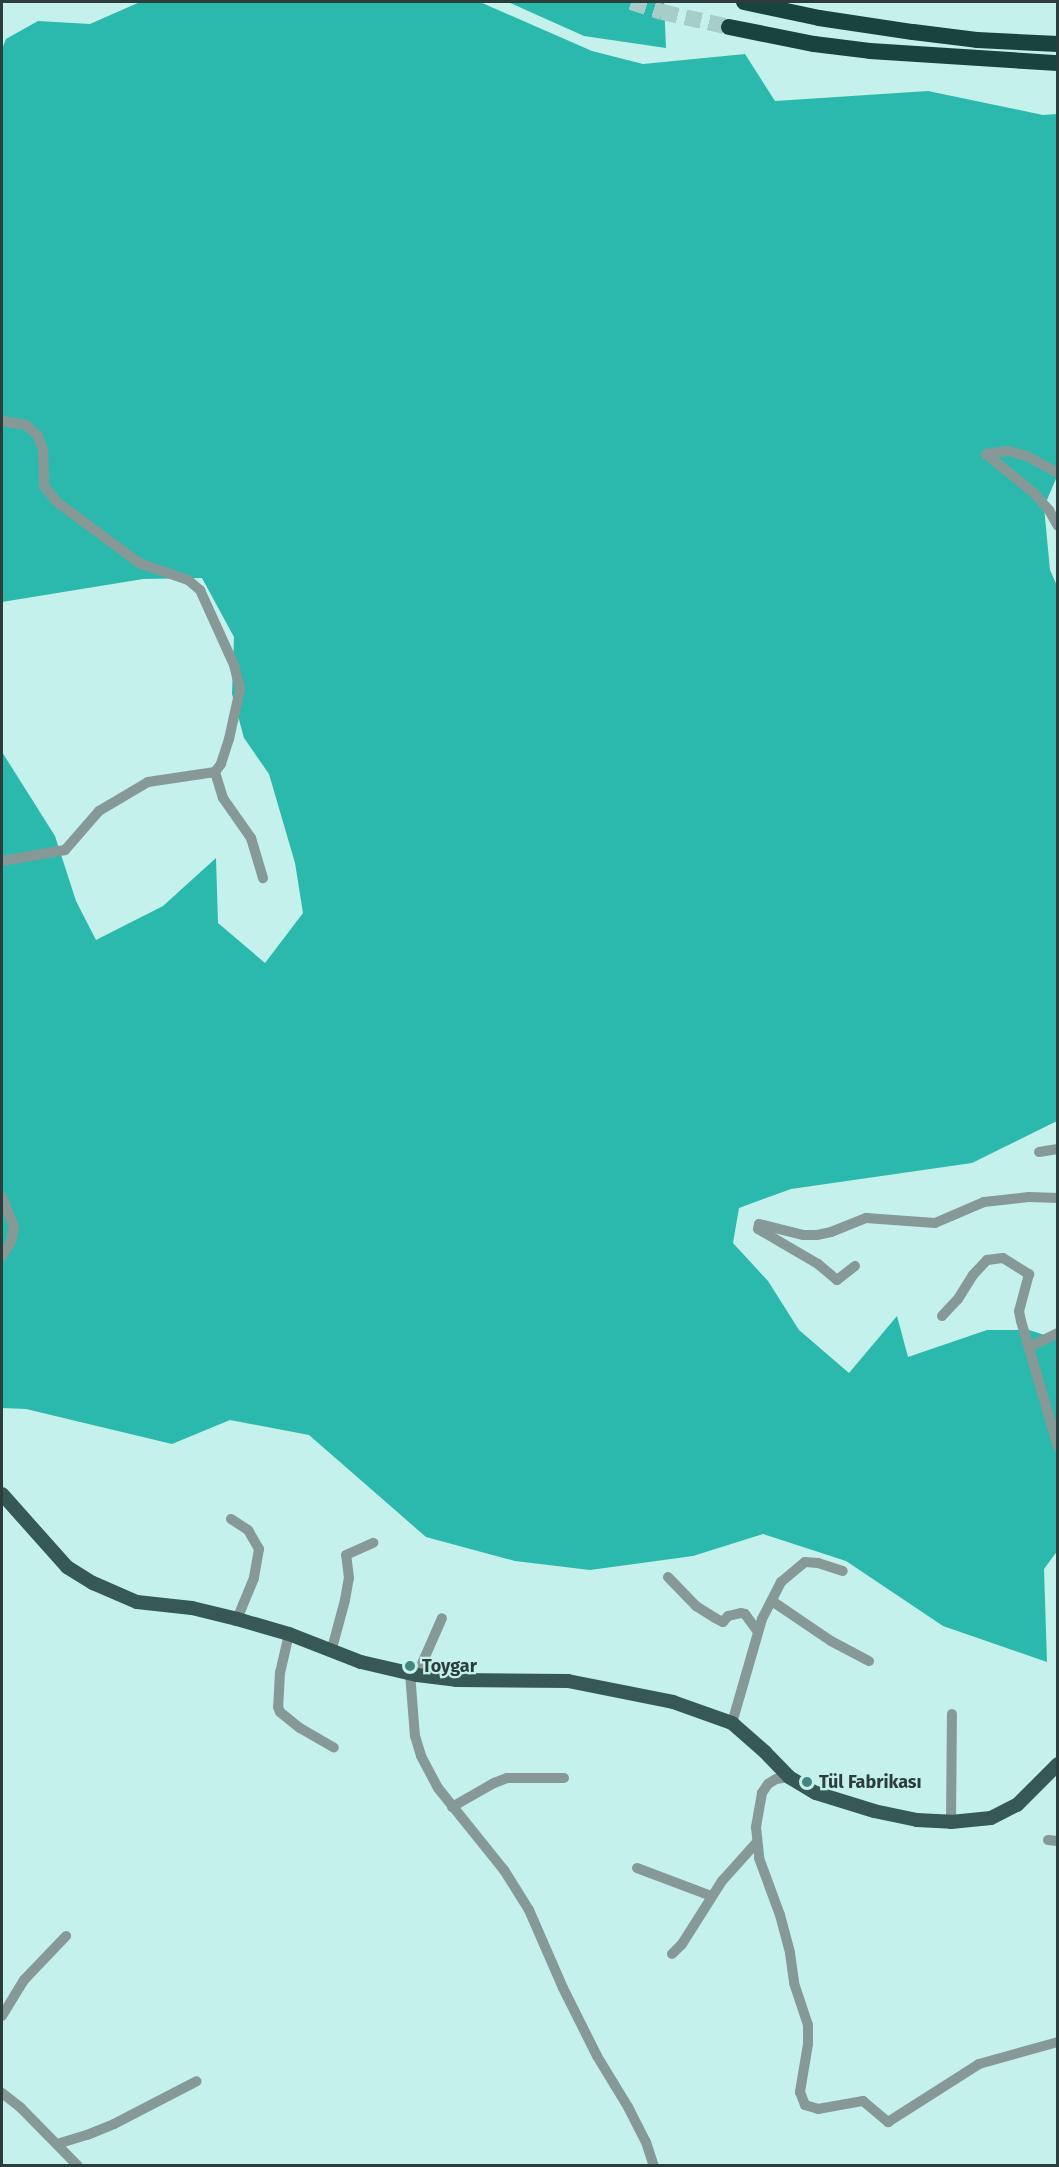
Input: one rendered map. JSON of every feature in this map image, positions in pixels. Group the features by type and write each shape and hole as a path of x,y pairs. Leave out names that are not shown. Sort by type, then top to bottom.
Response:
{"highway":[{"path":"744,2 819,18 913,32 976,40 1058,44"},
{"path":"729,27 814,44 870,51 1058,63"}],"main road":[{"path":"2,1494 54,1555 93,1583 137,1602 192,1608 237,1619 290,1634 361,1662 413,1674 456,1680 568,1681 673,1702 732,1723 789,1777 816,1793 874,1810 917,1820 951,1822 983,1820 1007,1811 1026,1797 1058,1764"}],"street":[{"path":"2,421 26,425 38,436 43,450 44,486 57,502 139,563 188,580 203,596 234,665 240,689 229,739 221,764 215,772 148,782 99,811 65,850 2,861"},
{"path":"1058,472 1027,456 1008,451 986,454 1034,493 1049,510 1058,526"},
{"path":"215,772 223,798 250,838 263,878"},
{"path":"1039,1152 1058,1149"},
{"path":"2,1197 14,1227 11,1242 2,1256"},
{"path":"855,1266 837,1280 818,1264 758,1229 759,1224 803,1235 817,1234 831,1232 866,1218 935,1223 984,1202 1029,1197 1058,1198"},
{"path":"942,1316 958,1299 979,1267 987,1260 1003,1258 1029,1274 1019,1311 1058,1448"},
{"path":"1029,1347 1058,1333"},
{"path":"231,1519 248,1530 259,1549 254,1578 237,1619"},
{"path":"331,1652 349,1578 346,1555 373,1543"},
{"path":"732,1723 758,1632 781,1582 805,1562 818,1563 843,1571"},
{"path":"668,1577 696,1606 715,1618 723,1622 728,1616 745,1614 758,1632"},
{"path":"772,1601 831,1641 869,1661"},
{"path":"442,1618 413,1674 416,1736 421,1756 452,1807 504,1870 529,1910 562,1988 597,2056 628,2107 646,2142 654,2166"},
{"path":"290,1634 280,1672 278,1707 294,1723 334,1748"},
{"path":"951,1822 952,1714"},
{"path":"789,1777 776,1779 768,1784 762,1793 756,1827 759,1858 780,1915 790,1953 794,1983 808,2025 808,2044 800,2092 805,2105 818,2109 863,2101 888,2122 979,2064 1058,2042"},
{"path":"452,1807 507,1778 564,1778"},
{"path":"672,1954 682,1944 711,1896 757,1842"},
{"path":"637,1868 711,1896"},
{"path":"2,2016 24,1980 66,1936"},
{"path":"57,2144 114,2124 197,2081"},
{"path":"2,2093 78,2166"}],"shaded area":[{"path":"140,2 480,2 592,51 643,64 745,54 775,101 928,91 1043,115 1057,114 1058,474 1044,507 1050,570 1058,588 1057,1121 972,1163 791,1189 739,1208 733,1243 768,1281 799,1330 849,1373 897,1316 908,1357 987,1330 1029,1330 1057,1339 1058,1550 1044,1569 1047,1662 943,1626 846,1561 763,1534 693,1556 590,1570 515,1561 426,1537 309,1435 230,1420 172,1444 26,1409 2,1408 2,752 55,836 76,901 96,940 163,906 216,858 218,923 265,963 303,913 295,863 269,774 244,738 232,694 234,637 202,578 143,579 2,602 2,49 6,39 38,21 90,24"},
{"path":"508,2 664,2 666,48 584,36"}],"tunnel":[{"path":"631,2 662,12 729,27"}],"place":[{"name":"Toygar","path":"410,1666"},
{"name":"Tül Fabrikası","path":"807,1782"}]}
